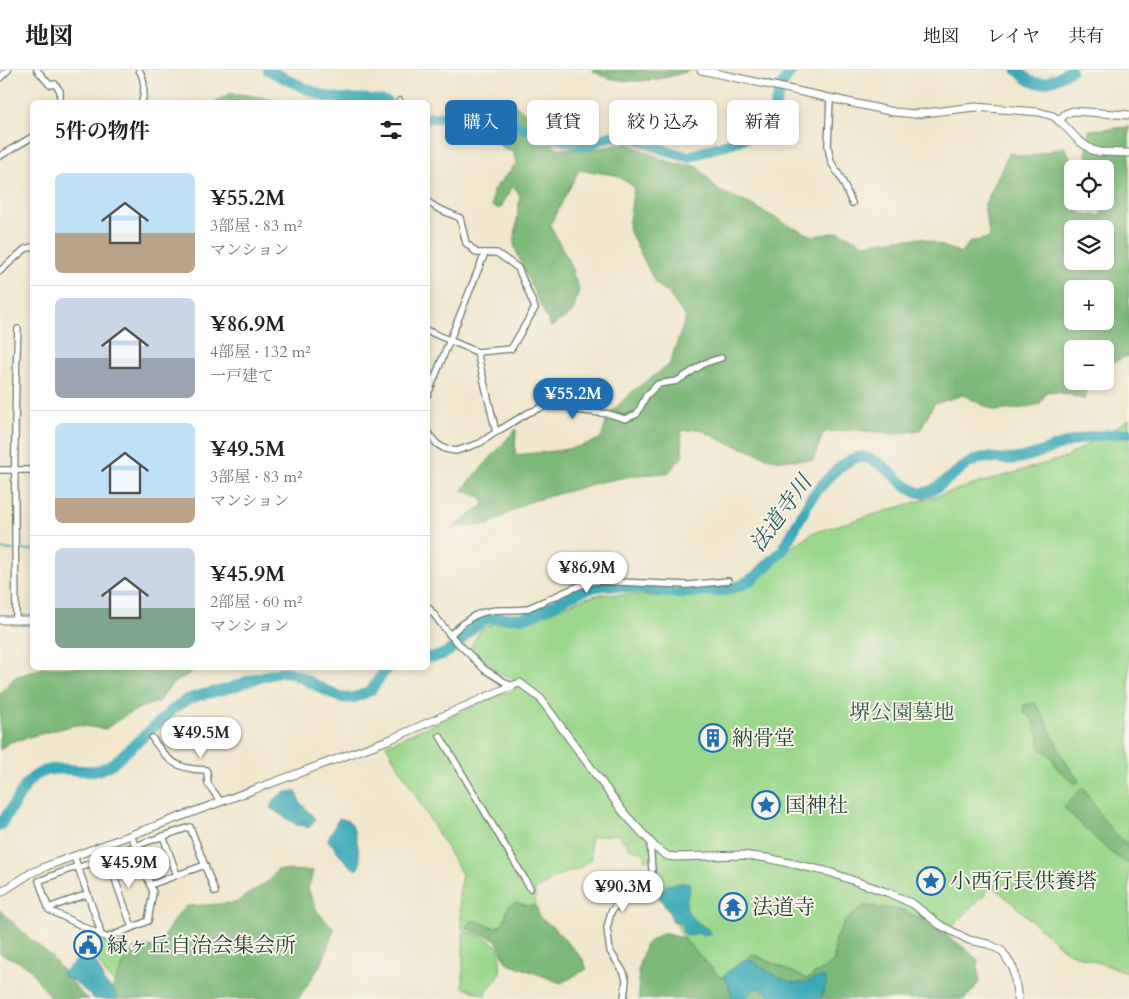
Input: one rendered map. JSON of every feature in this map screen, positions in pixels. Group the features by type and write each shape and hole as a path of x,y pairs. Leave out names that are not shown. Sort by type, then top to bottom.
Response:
{"street":[{"path":"0,78 8,70"},
{"path":"37,70 50,85 55,84 60,90 60,100"},
{"path":"139,70 144,84 142,100"},
{"path":"701,70 894,112 916,114 975,107 1039,112 1052,116 1059,121 1079,141 1092,150 1129,153"},
{"path":"830,98 828,146 830,162 841,178 852,203"},
{"path":"1059,121 1065,114 1073,111 1129,115"},
{"path":"0,156 30,139"},
{"path":"430,203 460,218 466,243 477,253 497,253 518,268 535,308 511,349 477,352 430,332"},
{"path":"0,271 30,248"},
{"path":"430,389 485,253"},
{"path":"16,620 14,470 18,329"},
{"path":"477,352 496,432"},
{"path":"430,435 437,444 445,449 456,451 480,443 528,413 555,402 576,410 609,414 624,419 636,414 646,396 658,384 677,381 705,363 720,358"},
{"path":"0,470 30,470"},
{"path":"451,636 466,620 479,613 526,608 595,581 688,585 728,582"},
{"path":"430,610 451,636 484,669 511,686"},
{"path":"0,620 30,620"},
{"path":"0,893 31,874 74,856 390,739 520,683 540,698 624,813 662,853 675,857 741,855 767,858 829,872 889,893 913,904 940,926 969,940 988,944 1002,951 1013,968 1018,999"},
{"path":"440,736 530,888"},
{"path":"152,738 167,759 194,770 206,770 208,784 221,802"},
{"path":"131,835 135,846 153,892 148,921 107,938 49,910 39,881 135,846 190,827 214,892"},
{"path":"164,836 178,875"},
{"path":"624,999 626,980 624,973 610,952 607,928 611,912 619,901 643,888 651,879 650,842"},
{"path":"74,856 101,935"},
{"path":"107,857 132,927"},
{"path":"150,884 204,865"},
{"path":"48,908 88,894"}],"green space":[{"path":"592,70 690,70 654,80 627,81 602,76"},
{"path":"232,93 274,100 218,100"},
{"path":"517,106 527,116 527,145 554,145 557,148 590,150 616,145 631,145 672,163 697,166 719,191 750,204 788,225 813,236 840,232 864,244 922,238 961,253 970,242 990,238 984,206 1009,153 1027,157 1064,147 1072,160 1064,160 1064,210 1080,210 1080,214 1101,216 1102,210 1114,210 1114,160 1097,160 1086,156 1089,130 1129,127 1129,357 1127,356 1114,362 1114,340 1064,340 1064,390 1086,390 1084,400 1068,394 1047,391 1040,404 1018,409 995,411 963,395 934,404 920,430 897,434 855,430 824,432 813,460 776,460 725,442 699,429 681,431 683,456 668,473 638,475 600,482 526,503 488,525 454,527 485,504 480,497 462,490 516,429 515,455 582,446 601,438 609,414 634,390 669,365 686,318 669,294 656,284 628,228 634,187 616,175 579,170 550,225 568,260 579,289 573,312 551,327 514,245 520,195 513,186 500,209 492,206 493,190 516,164 513,151 500,146 517,145"},
{"name":"堺公園墓地","path":"1129,419 1129,973 1067,952 993,886 945,934 903,910 864,906 835,939 834,962 807,979 753,954 721,979 683,938 658,882 654,879 656,863 645,860 645,853 629,848 618,834 590,837 591,859 580,868 558,876 535,890 534,906 530,907 518,903 509,906 503,922 495,928 475,921 469,924 467,929 462,929 459,896 462,874 386,745 506,692 515,690 513,678 489,668 470,652 481,629 493,624 529,621 582,599 601,594 683,597 726,594 758,577 788,550 812,533 1067,457"},
{"path":"38,670 195,670 172,684 158,702 126,715 105,729 75,725 10,742 0,750 0,693 15,677"},
{"path":"1035,703 1046,721 1063,758 1079,781 1077,784 1057,768 1051,756 1041,749 1039,736 1031,717 1024,713 1024,705"},
{"path":"1083,787 1109,826 1129,845 1129,864 1111,853 1064,808"},
{"path":"277,870 313,871 308,889 317,911 334,929 322,963 298,999 107,999 124,963 135,948 158,946 176,916 187,906 235,903 270,880"},
{"path":"518,903 530,906 536,904 539,917 553,927 582,958 587,969 561,983 506,962 496,939 467,929 471,921 495,928 499,926 504,921 509,906"},
{"path":"864,906 903,910 962,946 978,960 980,980 972,992 964,999 639,999 638,968 646,944 662,933 683,938 721,978 753,954 807,979 834,962 835,939 845,921"},
{"path":"0,910 30,939 49,954 84,997 89,999 51,999 29,967 0,953"},
{"path":"463,932 487,939 499,949 500,972 485,995 463,986"},
{"path":"122,934 127,946 119,987 106,975 92,951 98,936"}],"water":[{"path":"296,791 300,802 315,819 309,828 297,825 270,808 280,795"},
{"path":"339,818 350,822 354,829 360,858 357,870 344,860 328,841"},
{"path":"689,882 687,910 694,919 712,933 704,936 697,933 688,936 683,932 681,923 673,922 659,897 666,885"},
{"path":"85,953 92,955 103,976 103,981 115,992 117,999 95,999 73,981 64,977 62,973"},
{"path":"746,959 781,978 795,983 803,983 823,977 826,979 826,985 821,999 779,999 760,988 756,988 743,999 732,999 724,977 725,974"}],"waterway":[{"path":"268,70 321,95 344,99 373,100"},
{"path":"430,118 474,111 582,145 588,145 611,136 624,136 688,157 757,134 769,119 782,85 792,70"},
{"path":"1017,70 1029,80 1038,83 1053,80 1071,70"},
{"name":"法道寺川","path":"430,657 446,653 470,630 484,620 521,618 535,614 575,594 599,586 608,585 676,593 726,590 742,585 756,576 783,550 811,498 821,486 842,465 857,457 864,457 874,461 883,466 909,488 922,493 934,489 967,464 978,459 1014,459 1080,439 1129,433"},
{"path":"0,549 13,550"},
{"path":"17,550 30,550"},
{"name":"法道寺川","path":"0,826 28,782 36,776 51,770 95,771 106,768 186,700 281,672 296,675 337,696 352,698 371,690 386,670"}],"place":[{"name":"納骨堂","path":"713,738"},
{"name":"国神社","path":"766,805"},
{"name":"小西行長供養塔","path":"931,881"},
{"name":"法道寺","path":"733,907"},
{"name":"緑ヶ丘自治会集会所","path":"88,945"}]}
